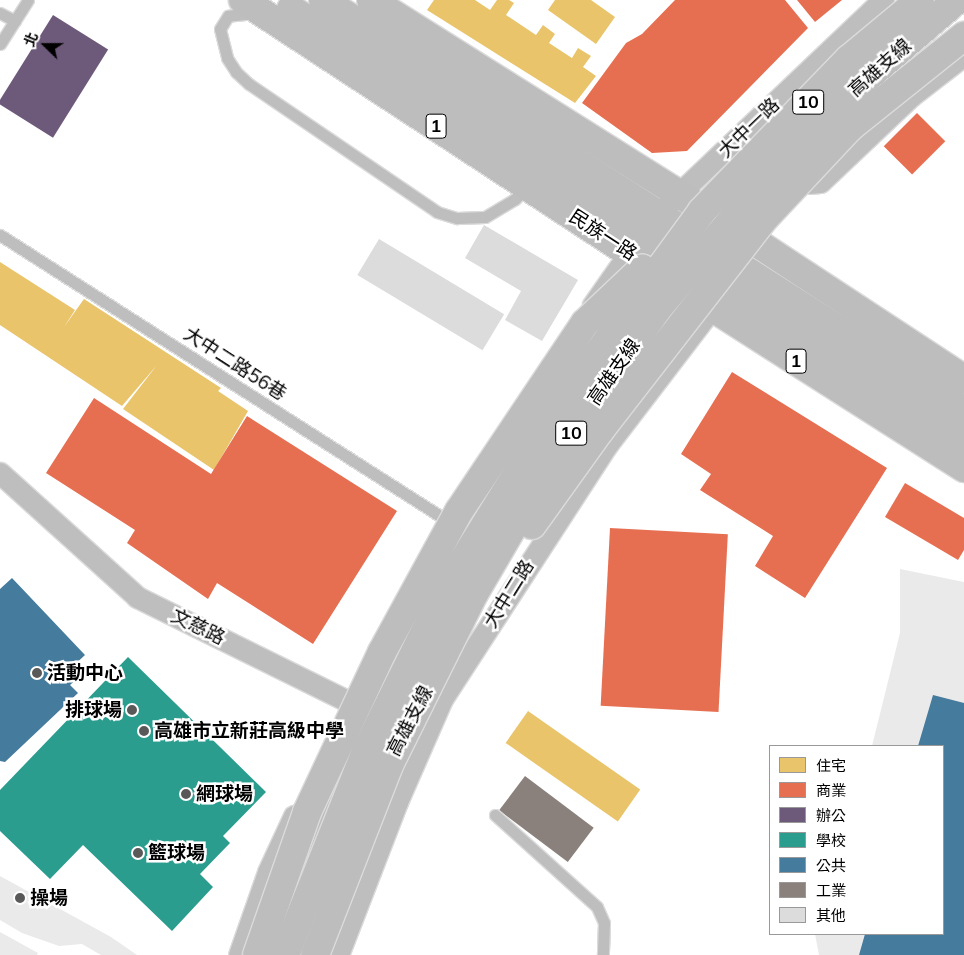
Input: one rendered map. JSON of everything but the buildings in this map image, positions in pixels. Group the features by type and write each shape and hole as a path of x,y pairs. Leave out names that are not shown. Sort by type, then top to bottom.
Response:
{"main road":[{"name":"民族一路","path":"323,0 644,233"},
{"path":"371,0 679,193 964,379"},
{"name":"高雄支線","path":"285,955 366,751 447,586 558,408 702,211 849,59 920,0"},
{"name":"高雄支線","path":"315,955 389,765 475,592 551,462 658,308 779,164 870,75 957,0"},
{"name":"民族一路","path":"264,3 528,186 644,233"},
{"name":"民族一路","path":"264,3 644,233 964,439"},
{"path":"475,592 523,538 600,430 762,221 850,127 964,36"},
{"path":"257,955 307,812 382,652 459,511 585,323 702,211"},
{"name":"民族一路","path":"727,288 964,410"},
{"name":"民族一路","path":"727,288 964,468"}],"street":[{"name":"大中一路","path":"644,233 679,193 883,0"},
{"path":"727,288 803,190 808,159 881,80 964,9"},
{"path":"760,118 746,145 742,172 767,196 803,190 820,182 910,96 964,54"},
{"path":"239,955 268,872 346,700 404,608 451,523 525,403 644,233"},
{"name":"大中二路","path":"338,955 442,699 559,517 608,445 727,288"},
{"name":"文慈路","path":"0,472 137,597 425,739"},
{"path":"268,955 366,710 404,608"}],"lane":[{"path":"0,44 28,0"},
{"path":"264,3 228,16 220,29 227,58 236,72 249,84 437,212 457,218 485,217 515,200 528,186"},
{"path":"0,12 15,22"},
{"name":"大中二路56巷","path":"0,235 451,523"},
{"path":"495,815 597,907 604,923 603,955"}],"shaded area":[{"path":"900,569 964,582 964,955 819,955 815,935 944,935 944,745 872,745 900,633"},
{"name":"操場","path":"0,876 111,937 137,955 101,955 82,944 59,946 22,933 0,920"},
{"path":"0,932 38,953 37,955 0,955"}],"place":[{"name":"活動中心","path":"37,673"},
{"name":"排球場","path":"132,710"},
{"name":"高雄市立新莊高級中學","path":"144,731"},
{"name":"網球場","path":"186,794"},
{"name":"籃球場","path":"138,853"},
{"name":"操場","path":"20,898"}]}
